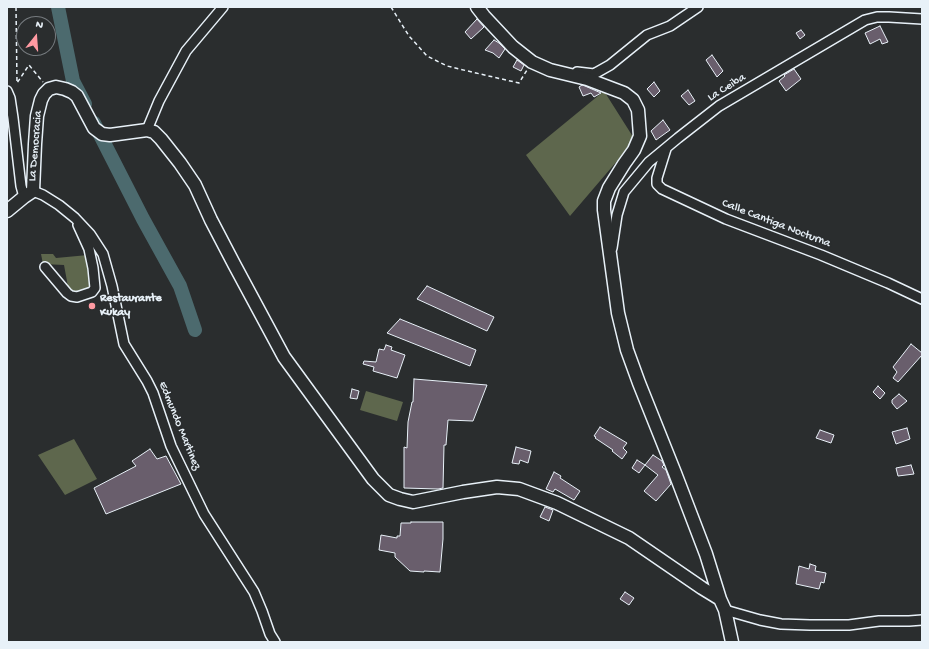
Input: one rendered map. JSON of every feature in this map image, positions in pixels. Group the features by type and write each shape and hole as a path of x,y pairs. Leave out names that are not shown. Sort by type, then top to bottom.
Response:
{"street":[{"path":"147,130 159,101 186,51 224,7"},
{"path":"477,7 513,47 532,62 550,70 587,79 624,93 633,100 638,110 640,136 634,150 609,188 604,202 618,313 627,350 639,383 706,554 723,604 732,642"},
{"path":"550,70 575,71 594,74 610,65 647,35 670,26 698,7"},
{"name":"La Ceiba","path":"610,257 624,192 650,162 719,106 865,20 877,17 888,17 922,20"},
{"path":"49,89 65,89 77,96 94,128 102,134 110,135 147,130 154,132 161,139 195,185 211,220 284,357 373,479 389,495 413,502 497,487 519,489 557,503 629,538 723,604 760,620 781,624 810,625 849,625 879,621 922,620"},
{"name":"La Democracia","path":"7,211 28,194 35,144 37,116 41,100 49,89"},
{"path":"7,91 10,98 13,118 21,186 28,194"},
{"name":"Calle Cantiga Nocturna","path":"666,149 657,178 657,184 662,189 726,218 821,255 922,299"},
{"name":"Edmundo Martinez","path":"28,194 43,195 59,205 75,218 90,234 103,254 112,286 124,344 153,393 171,446 204,514 254,592 270,634 275,642"},
{"path":"45,267 71,296 77,297 88,294 95,288 89,249 75,218"}],"path":[{"path":"16,7 17,82 29,65 49,89"},
{"path":"391,7 409,36 427,56 447,66 519,83 532,62"}],"green space":[{"path":"604,91 635,140 570,216 526,155"},
{"path":"41,254 53,254 56,258 88,255 93,289 69,292 64,265 43,264"},
{"path":"366,391 403,402 397,421 360,410"},
{"path":"74,439 97,479 65,495 38,455"}],"building":[{"path":"477,19 484,27 471,39 465,32"},
{"path":"880,26 888,42 882,44 880,39 870,44 865,33"},
{"path":"801,30 805,35 800,39 796,33"},
{"path":"494,40 505,49 499,58 493,53 485,50"},
{"path":"712,55 723,71 717,77 706,60"},
{"path":"517,60 524,65 521,71 513,67"},
{"path":"794,69 801,79 786,91 779,81 785,76 784,75"},
{"path":"654,82 660,91 654,97 647,89"},
{"path":"582,85 601,93 594,97 591,93 583,96 579,87"},
{"path":"688,90 695,101 689,105 681,96"},
{"path":"663,120 670,130 656,140 651,131"},
{"path":"427,286 494,317 487,331 417,299"},
{"path":"400,319 476,350 470,366 387,333"},
{"path":"911,344 922,353 922,355 898,382 893,378 897,372 893,367"},
{"path":"386,345 392,347 391,350 405,355 397,378 373,371 374,367 363,364 364,361 376,362 379,349 384,350"},
{"path":"414,379 487,385 473,421 448,420 446,445 444,445 443,488 404,488 404,447 407,448 408,422 413,402"},
{"path":"878,386 885,393 880,399 873,392"},
{"path":"352,389 359,391 357,399 350,398"},
{"path":"899,394 907,401 897,409 892,403 892,400"},
{"path":"600,427 627,443 623,448 627,452 622,459 612,451 613,450 595,438 596,437 594,436"},
{"path":"907,428 910,439 896,444 892,432"},
{"path":"820,430 834,435 831,443 816,438"},
{"path":"516,447 531,451 528,463 520,460 519,464 512,463"},
{"path":"150,449 157,459 166,456 181,484 106,514 94,488 136,466 132,461"},
{"path":"653,455 662,461 664,465 662,467 666,470 671,484 656,501 644,491 658,475 645,465"},
{"path":"637,460 645,465 639,473 632,468"},
{"path":"911,465 914,474 898,476 896,468"},
{"path":"554,472 561,476 560,478 580,491 574,500 555,489 553,492 546,489"},
{"path":"545,507 553,510 549,521 540,517"},
{"path":"443,522 440,572 410,571 395,557 395,553 379,550 381,535 397,538 397,536 400,536 401,523"},
{"path":"810,564 816,566 815,571 826,573 824,583 821,582 819,589 796,584 799,566 809,569"},
{"path":"625,592 634,598 629,605 620,599"}],"waterway":[{"path":"58,7 73,81 85,104"},
{"path":"94,123 143,219 180,286 195,330"}],"place":[{"name":"Restaurante Kukay","path":"92,306"}]}
